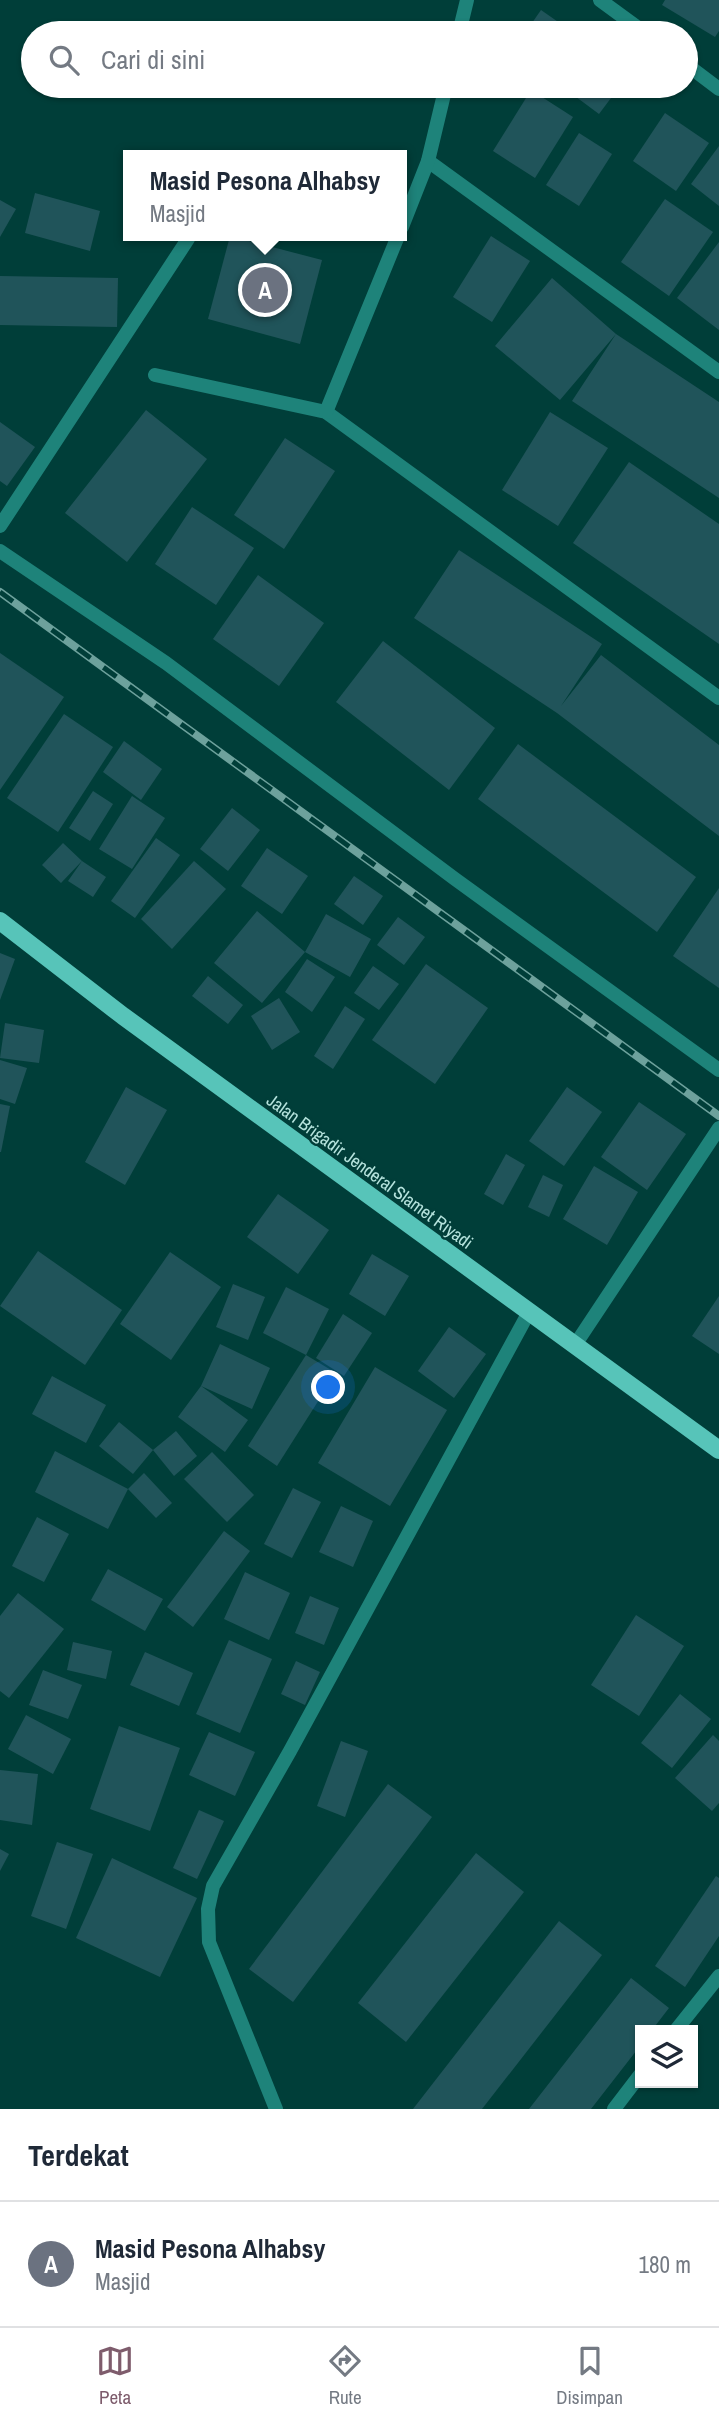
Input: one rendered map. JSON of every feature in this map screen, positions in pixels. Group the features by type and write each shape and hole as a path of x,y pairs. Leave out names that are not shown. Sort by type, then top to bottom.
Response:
{"main road":[{"name":"Jalan Brigadir Jenderal Slamet Riyadi","path":"0,921 123,1016 719,1450"}],"street":[{"path":"462,21 467,0"},
{"path":"600,0 629,21"},
{"path":"698,73 719,89"},
{"path":"407,212 428,161 443,98"},
{"path":"428,161 719,372"},
{"path":"0,526 187,241"},
{"path":"326,412 396,241"},
{"path":"155,375 326,412 719,698"},
{"path":"0,551 166,663 455,879 719,1070"},
{"path":"575,1345 719,1128"},
{"path":"276,2109 209,1942 208,1909 213,1886 290,1751 529,1312"},
{"path":"680,2025 719,1976"},
{"path":"614,2109 635,2082"}],"building":[{"path":"665,0 719,0 719,31 715,37 698,27 698,21 688,21 662,5"},
{"path":"541,10 557,21 533,21"},
{"path":"526,98 543,98 573,117 535,178 493,151"},
{"path":"577,98 611,98 599,114"},
{"path":"665,113 709,143 676,191 633,161"},
{"path":"579,133 612,154 579,206 546,185"},
{"path":"719,146 719,206 691,184"},
{"path":"35,193 100,211 90,251 25,233"},
{"path":"665,199 713,232 669,296 621,262"},
{"path":"0,200 16,209 0,237"},
{"path":"491,236 530,261 492,322 453,297"},
{"path":"229,241 249,241 322,260 300,344 208,319"},
{"path":"719,242 719,330 677,298"},
{"path":"0,276 118,278 117,327 0,325"},
{"path":"552,278 616,334 560,400 495,346"},
{"path":"616,334 719,402 719,498 572,401"},
{"path":"146,410 207,459 127,562 65,513"},
{"path":"550,412 608,448 558,526 502,490"},
{"path":"0,422 35,447 7,486 0,481"},
{"path":"285,438 335,471 284,549 234,515"},
{"path":"629,462 719,524 719,644 573,543"},
{"path":"192,507 254,548 216,605 155,564"},
{"path":"459,550 602,644 561,706 601,655 719,745 719,836 557,713 414,618"},
{"path":"258,575 324,623 279,686 213,639"},
{"path":"383,641 495,728 449,790 336,702"},
{"path":"0,653 64,697 0,790"},
{"path":"64,714 113,747 58,832 7,798"},
{"path":"124,741 162,769 141,800 103,772"},
{"path":"518,744 696,877 657,932 478,799"},
{"path":"93,791 113,804 90,841 69,828"},
{"path":"132,796 165,818 132,869 99,849"},
{"path":"232,808 260,830 228,871 200,849"},
{"path":"156,838 180,855 135,918 111,901"},
{"path":"63,843 82,861 61,883 42,865"},
{"path":"267,848 308,876 282,914 241,886"},
{"path":"82,861 106,877 93,897 68,881"},
{"path":"194,861 226,889 172,949 141,919"},
{"path":"354,876 383,896 363,925 334,904"},
{"path":"719,888 719,988 673,956"},
{"path":"257,911 305,952 262,1003 214,963"},
{"path":"326,914 371,939 350,977 305,952"},
{"path":"398,917 425,937 404,965 377,945"},
{"path":"0,953 15,959 0,1000"},
{"path":"307,959 335,977 312,1012 285,992"},
{"path":"426,964 488,1008 435,1084 372,1040"},
{"path":"373,966 399,984 379,1010 354,993"},
{"path":"208,976 243,1005 228,1024 192,996"},
{"path":"279,998 300,1032 272,1050 251,1016"},
{"path":"345,1006 365,1019 333,1069 314,1056"},
{"path":"5,1023 44,1030 39,1063 0,1058"},
{"path":"0,1060 27,1068 15,1104 0,1099"},
{"path":"126,1087 167,1110 125,1185 85,1162"},
{"path":"567,1087 602,1112 564,1166 529,1141"},
{"path":"639,1102 686,1134 647,1190 601,1157"},
{"path":"0,1104 10,1106 1,1152 0,1152"},
{"path":"506,1154 525,1165 503,1205 484,1194"},
{"path":"594,1166 638,1192 607,1245 563,1219"},
{"path":"543,1175 563,1185 549,1217 528,1207"},
{"path":"278,1194 329,1230 298,1274 247,1237"},
{"path":"38,1251 122,1310 85,1365 0,1306"},
{"path":"170,1252 221,1287 171,1360 120,1324"},
{"path":"372,1254 409,1276 385,1316 349,1294"},
{"path":"233,1284 265,1297 248,1340 216,1327"},
{"path":"286,1287 329,1309 306,1355 263,1333"},
{"path":"719,1296 719,1354 692,1336"},
{"path":"343,1314 372,1333 344,1376 316,1358"},
{"path":"449,1327 486,1354 454,1398 418,1371"},
{"path":"220,1344 270,1368 252,1409 201,1386"},
{"path":"306,1355 336,1373 277,1466 248,1446"},
{"path":"375,1367 447,1410 390,1506 318,1463"},
{"path":"52,1376 106,1405 86,1443 32,1414"},
{"path":"201,1386 248,1420 225,1452 178,1417"},
{"path":"119,1422 153,1450 133,1474 99,1446"},
{"path":"176,1431 197,1456 174,1476 153,1450"},
{"path":"55,1451 128,1489 108,1529 35,1492"},
{"path":"212,1452 254,1495 227,1522 184,1479"},
{"path":"144,1473 172,1503 156,1518 128,1489"},
{"path":"293,1488 321,1502 292,1558 264,1544"},
{"path":"341,1506 373,1521 353,1567 319,1552"},
{"path":"37,1517 69,1534 44,1582 12,1566"},
{"path":"224,1531 250,1551 193,1627 167,1607"},
{"path":"108,1569 163,1599 145,1631 91,1600"},
{"path":"245,1572 290,1593 269,1640 224,1619"},
{"path":"18,1593 64,1629 9,1698 0,1691 0,1616"},
{"path":"310,1596 339,1608 324,1645 295,1633"},
{"path":"636,1615 684,1646 639,1716 591,1685"},
{"path":"229,1640 272,1659 240,1733 196,1714"},
{"path":"73,1642 112,1651 106,1679 67,1670"},
{"path":"145,1652 193,1673 179,1706 130,1685"},
{"path":"296,1661 320,1672 305,1705 281,1694"},
{"path":"43,1670 82,1685 68,1719 29,1705"},
{"path":"680,1694 711,1719 672,1768 641,1743"},
{"path":"26,1715 71,1739 53,1774 8,1749"},
{"path":"119,1726 180,1748 150,1831 90,1809"},
{"path":"209,1732 255,1752 235,1796 189,1775"},
{"path":"713,1735 719,1741 719,1803 712,1811 675,1778"},
{"path":"341,1741 368,1751 345,1817 317,1806"},
{"path":"0,1770 38,1774 32,1825 0,1820"},
{"path":"388,1784 432,1817 293,2002 249,1969"},
{"path":"199,1810 224,1821 197,1879 173,1868"},
{"path":"57,1842 93,1854 66,1929 31,1916"},
{"path":"0,1849 9,1854 0,1871"},
{"path":"476,1853 524,1892 406,2042 358,2003"},
{"path":"112,1858 197,1898 160,1977 76,1938"},
{"path":"716,1876 719,1878 719,1936 685,1987 655,1966"},
{"path":"559,1921 602,1955 482,2109 413,2109"},
{"path":"631,1978 669,2008 656,2025 635,2025 635,2052 591,2109 529,2109"}],"railway":[{"path":"0,592 719,1116"}],"place":[{"name":"Masid Pesona Alhabsy","path":"265,290"}]}
